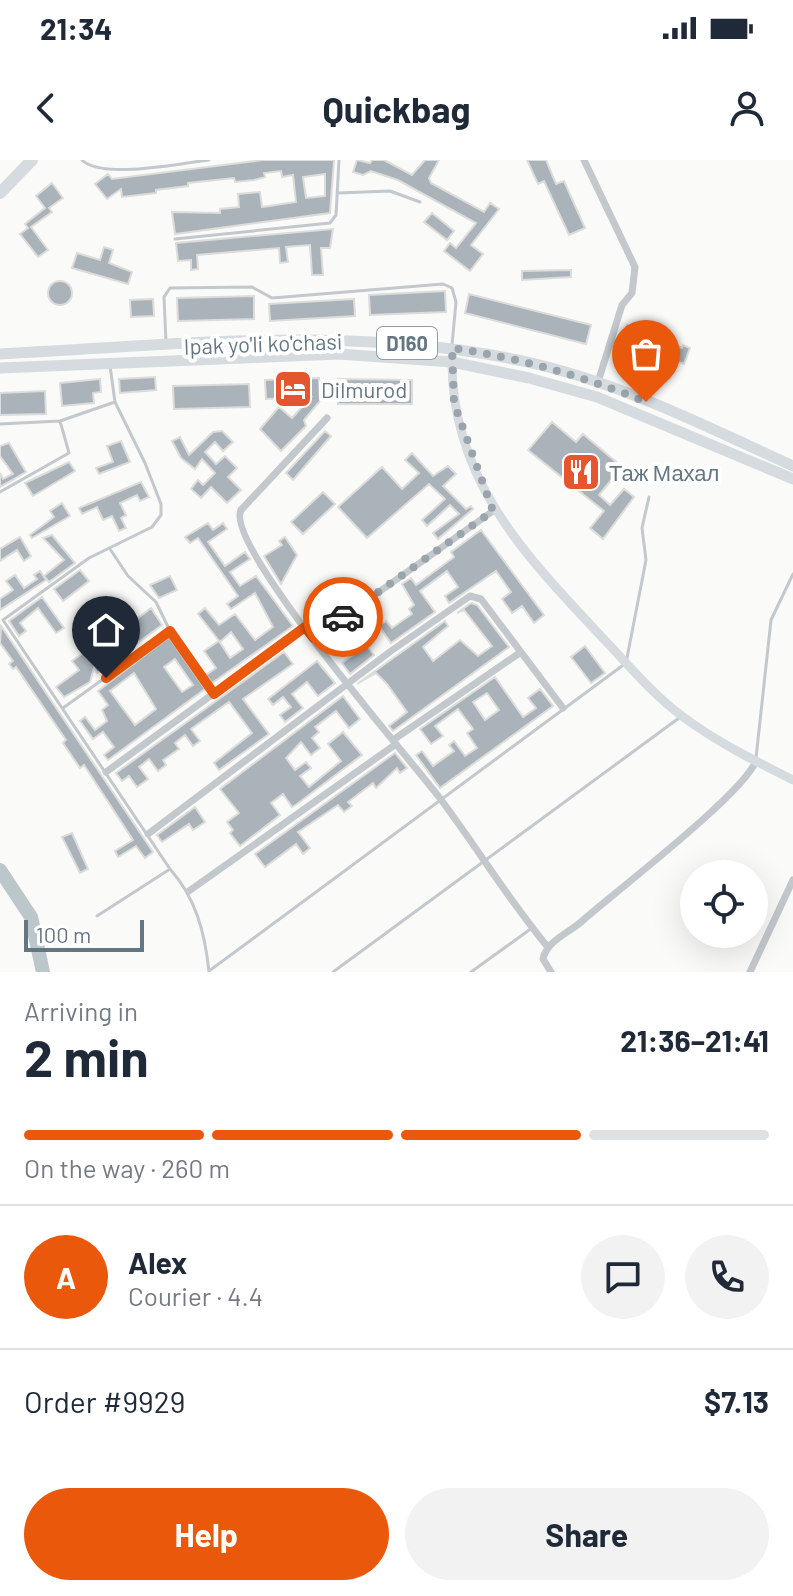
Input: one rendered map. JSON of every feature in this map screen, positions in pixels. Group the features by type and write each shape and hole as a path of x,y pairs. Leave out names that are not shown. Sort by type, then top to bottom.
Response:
{"highway":[{"path":"0,193 32,160"}],"main road":[{"name":"Ipak yo'li ko'chasi","path":"0,354 329,339 452,348 530,362 598,382 793,466"},
{"path":"452,348 454,403 493,511 516,543 626,663 682,716 793,780"},
{"name":"Ipak yo'li ko'chasi","path":"0,368 339,354 452,362 597,397 793,479"}],"street":[{"path":"584,160 635,267 632,293 622,305 598,382"},
{"path":"327,418 237,517 254,555 346,685 440,798 547,946"},
{"path":"314,638 493,511"},
{"path":"148,834 346,685 474,595 481,599 563,708"},
{"path":"106,772 305,627"},
{"path":"189,891 235,862 394,742 521,652"},
{"path":"551,972 543,959 547,946 578,924 742,784 756,761"},
{"path":"750,972 793,880"}],"lane":[{"path":"82,160 93,168 103,170 209,160"},
{"path":"175,239 330,223 336,215 339,160"},
{"path":"338,193 390,191 420,202"},
{"path":"166,346 164,297 170,288 252,287 272,298 443,284 452,288 456,302 452,348"},
{"path":"110,363 115,402 145,463 161,509 152,527 89,558 1,621 170,869 189,891 204,937 209,972 626,663 646,560 642,528 649,497"},
{"path":"0,424 60,421 115,402"},
{"path":"0,492 69,453 71,448 60,421"},
{"path":"110,548 128,576 156,602 170,631 214,694"},
{"path":"756,761 771,620 793,574"},
{"path":"63,708 170,631"},
{"path":"333,972 682,716"},
{"path":"97,916 170,869"},
{"path":"471,972 532,928"}],"building":[{"path":"263,160 334,160 330,213 175,234 172,212 220,213 220,209 239,207 238,194 260,192 262,207 296,202 293,175 282,177 281,171 264,173 265,177 254,180 235,182 234,178 188,183 188,186 156,190 156,193 122,197 121,189 107,199 95,184 108,174 112,179","holes":["325,174 325,196 306,198 303,177"]},
{"path":"357,160 370,163 372,160 384,160 412,175 425,160 439,160 429,178 431,183 484,212 490,203 499,209 471,245 483,254 470,271 444,251 450,243 456,248 476,223 398,180 371,171 363,175 353,172"},
{"path":"527,160 546,160 556,184 564,181 585,228 569,235 544,181 538,184"},
{"path":"52,183 63,198 49,208 52,212 31,227 48,250 38,257 20,234 28,228 25,224 45,208 36,196"},
{"path":"432,213 454,231 447,240 424,222"},
{"path":"333,229 330,248 321,248 323,275 312,275 310,245 286,247 288,262 280,263 279,248 197,255 198,269 191,270 191,260 178,261 176,243"},
{"path":"104,247 113,250 109,263 132,272 128,284 72,268 77,253 100,260"},
{"path":"571,270 571,277 522,280 522,271"},
{"path":"60,281 68,285 72,293 68,301 60,305 52,301 48,293 52,285"},
{"path":"445,291 446,312 370,315 369,295"},
{"path":"469,294 591,325 586,344 465,313"},
{"path":"254,296 254,319 178,321 177,298"},
{"path":"153,299 154,316 131,317 130,300"},
{"path":"354,299 355,316 270,321 269,304"},
{"path":"627,325 682,348 683,345 690,348 684,364 622,341"},
{"path":"155,377 156,390 120,393 119,379"},
{"path":"319,378 320,401 304,420 306,426 281,451 260,429 279,407 292,418 311,397 266,399 265,380"},
{"path":"100,379 101,392 93,393 94,403 62,406 60,383"},
{"path":"338,379 412,380 412,404 338,404"},
{"path":"249,384 250,407 174,409 173,386"},
{"path":"45,391 46,414 0,415 0,393"},
{"path":"552,422 576,442 583,434 622,467 599,495 610,505 624,489 634,497 603,539 590,528 604,511 528,450"},
{"path":"222,431 233,442 223,451 215,442 205,452 216,464 225,456 237,468 228,477 241,490 227,503 211,487 201,498 191,489 198,480 203,485 215,473 202,459 195,469 181,458 172,441 180,437 189,455 213,432"},
{"path":"325,431 331,436 293,480 286,473"},
{"path":"121,441 130,462 99,474 96,468 113,462 107,446"},
{"path":"9,443 26,472 0,487 0,473 3,479 13,474 0,456 0,446"},
{"path":"412,453 433,476 448,466 456,474 443,486 466,509 471,506 473,509 438,539 433,533 459,514 450,505 427,526 422,520 445,499 429,484 367,538 338,507 382,467 402,489 419,473 405,460"},
{"path":"69,462 75,471 33,496 25,483"},
{"path":"141,482 149,497 140,501 137,495 120,503 126,515 121,518 126,528 119,531 112,516 103,520 97,507 82,514 79,508"},
{"path":"323,492 335,504 303,534 291,522"},
{"path":"62,503 70,516 32,538 30,535 54,517 50,511"},
{"path":"208,523 213,530 223,523 227,529 208,542 225,566 245,552 250,559 230,572 240,586 256,576 293,626 212,683 206,675 216,668 204,651 219,641 230,658 243,649 231,632 220,642 198,614 205,608 219,625 235,614 255,640 273,627 255,593 231,609 227,604 238,596 198,538 190,543 185,537"},
{"path":"481,530 544,615 534,623 522,606 512,613 502,599 511,592 496,571 449,603 445,596 458,587 447,571 420,591 435,612 391,643 379,626 386,621 392,628 412,614 409,609 414,605 402,584 411,578 416,585 454,557 451,552"},
{"path":"52,535 75,563 49,582 44,576 64,560 43,538"},
{"path":"20,537 31,556 24,561 17,550 0,561 0,549"},
{"path":"285,537 297,555 281,584 264,556 282,545 279,541"},
{"path":"80,570 89,581 63,601 54,589"},
{"path":"40,571 46,580 0,610 0,599 13,590 6,581 15,575 24,588 37,579 34,575"},
{"path":"170,576 177,590 159,598 150,585"},
{"path":"42,597 64,628 56,633 38,608 20,623 26,631 19,636 9,621"},
{"path":"471,603 477,605 509,647 393,731 389,726 407,712 387,684 376,673 357,684 445,621 448,626 423,647 433,661 460,640 478,656 492,646 464,610 457,613"},
{"path":"151,608 162,625 97,673 94,668 90,682 64,697 56,687 79,670 72,661 83,653 87,658"},
{"path":"348,622 374,655 350,674 342,663 361,649 350,635 336,646 328,636"},
{"path":"1,626 153,852 145,858 136,846 118,857 115,851 133,840 84,765 80,768 63,743 66,740 16,667 13,669 9,664 13,661 0,643"},
{"path":"169,637 205,689 108,760 104,755 114,747 103,732 93,739 80,721 85,717 95,730 107,721 102,710 108,705 98,691","holes":["175,659 193,685 182,692 164,667","134,673 156,709 135,725 110,691"]},
{"path":"585,646 605,673 591,683 571,657"},
{"path":"284,652 293,664 243,699 269,734 219,770 214,763 252,733 229,702 191,729 200,741 193,746 185,735 175,743 179,749 163,760 166,765 158,771 149,759 139,767 148,779 137,787 129,776 122,781 116,773"},
{"path":"317,661 335,683 318,696 307,682 292,694 303,708 285,722 280,715 291,707 283,697 273,705 268,699"},
{"path":"495,677 523,717 536,708 528,698 540,689 553,706 440,788 416,755 422,751 433,766 454,751 449,745 454,741 465,756 477,748 467,733 473,729 458,709 435,726 443,736 431,744 420,729","holes":["487,693 499,710 485,720 473,702"]},
{"path":"343,696 360,719 349,728 336,711 315,727 319,732 312,738 320,748 311,755 301,742 286,758 295,770 306,762 311,768 300,776 309,787 341,761 328,744 343,732 362,755 292,807 283,794 271,803 280,815 240,846 230,833 233,830 227,822 239,813 220,789"},
{"path":"395,753 407,768 400,773 397,768 376,788 373,783 348,802 352,806 344,812 338,805 298,832 310,848 303,854 296,844 265,867 255,854"},
{"path":"195,807 205,822 193,830 189,824 162,842 157,835"},
{"path":"72,833 88,869 80,873 62,837"}],"waterway":[{"path":"0,870 31,917 43,972"}],"way so far":[{"path":"343,617 493,511 454,403 452,348 530,362 598,382 646,402"}],"place":[{"name":"Dilmurod","path":"293,389"},
{"name":"Таж Махал","path":"581,472"}],"route":[{"path":"106,678 170,631 214,694 305,627 314,638 343,617"}]}
